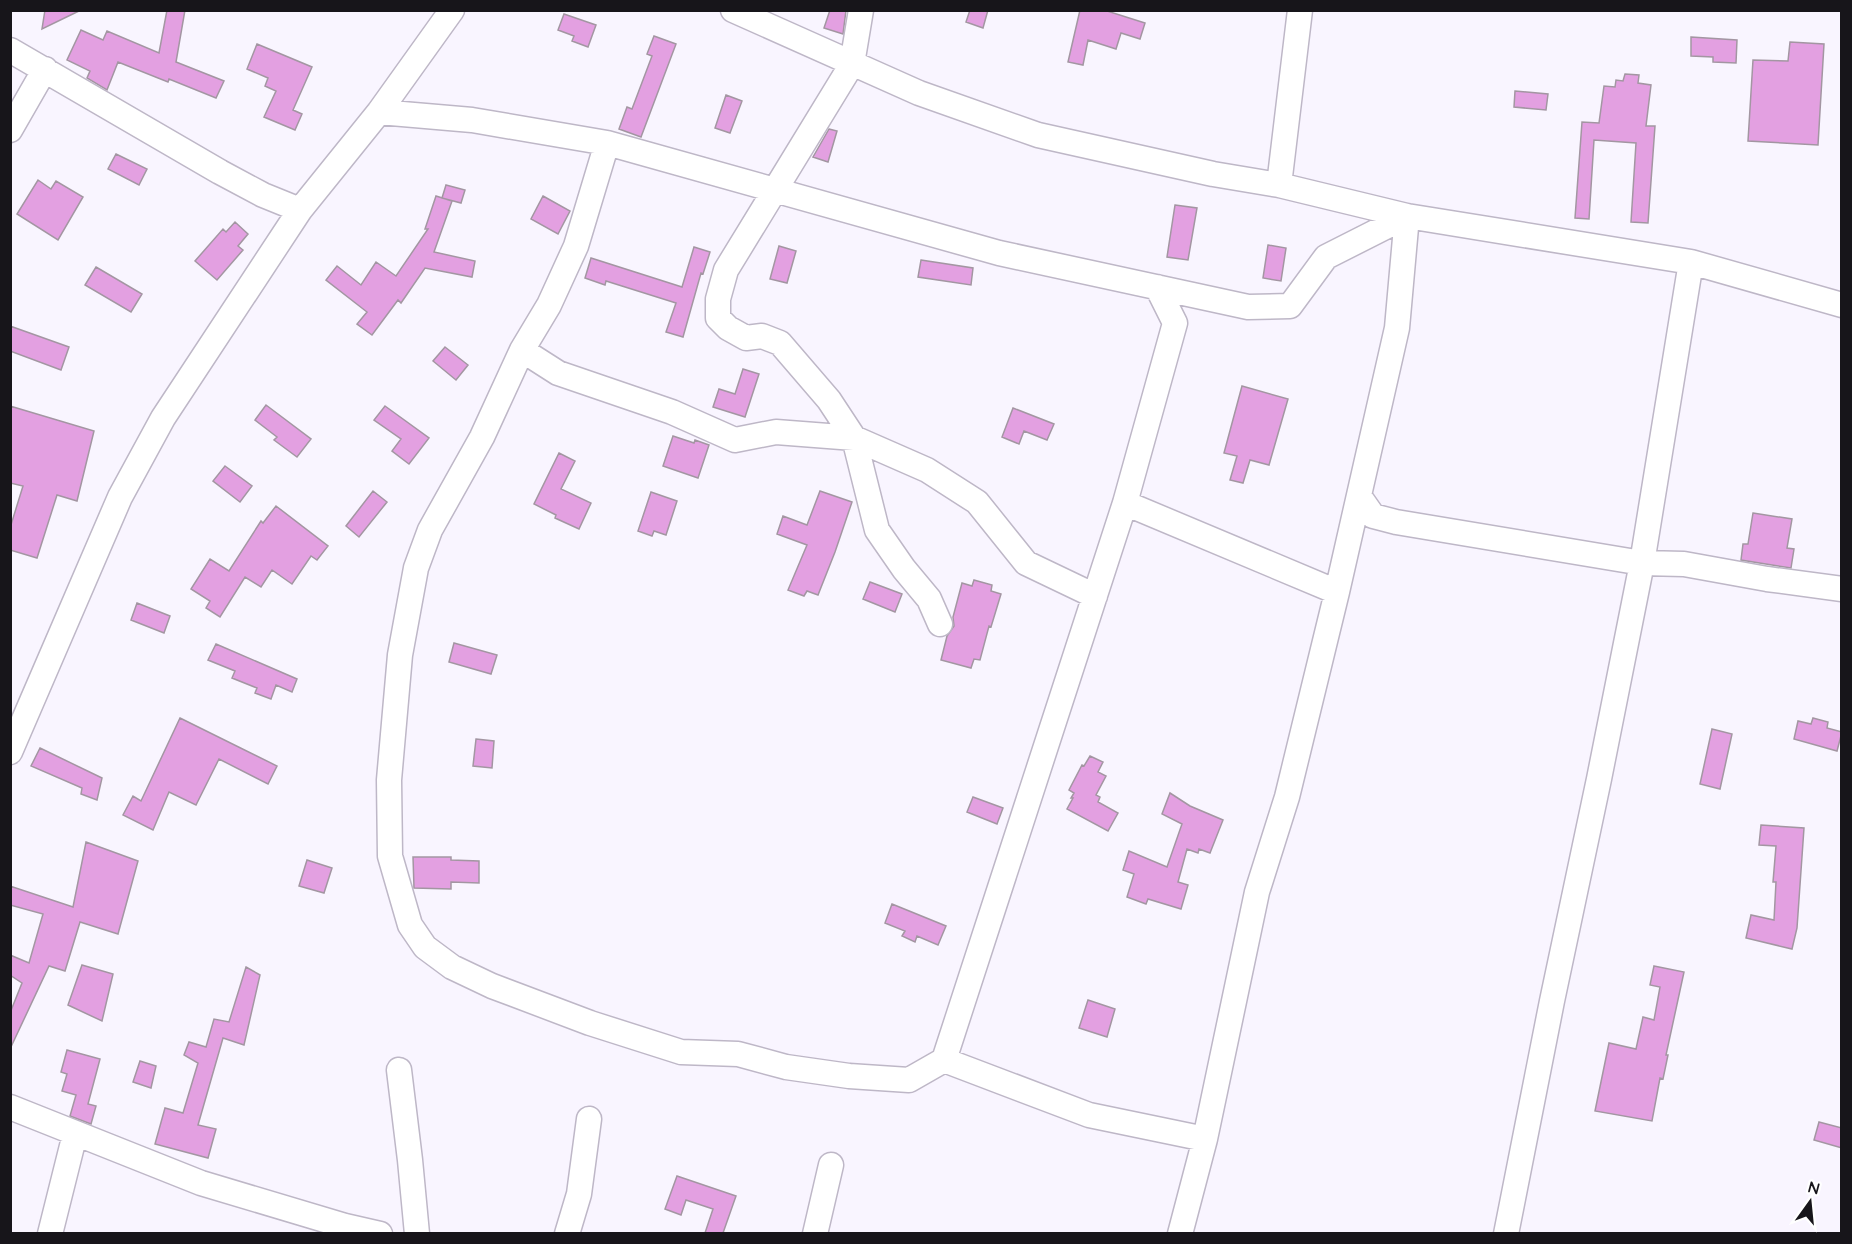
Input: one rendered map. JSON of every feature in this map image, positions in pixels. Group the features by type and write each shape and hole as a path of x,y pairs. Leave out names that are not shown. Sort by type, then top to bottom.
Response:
{"street":[{"path":"10,753 120,497 163,418 300,210 379,112 452,10"},
{"path":"734,10 919,93 1038,135 1213,174 1279,185 1407,216 1691,262 1842,305"},
{"path":"861,10 852,64 726,270 718,299 718,318 728,328 746,338 762,336 780,343 829,400 854,438 877,530 904,569 929,599 939,624"},
{"path":"1279,185 1300,10"},
{"path":"10,50 228,176 263,195 300,210"},
{"path":"10,130 45,69"},
{"path":"379,112 472,120 607,143 999,253 1248,307 1290,306 1326,257 1407,216"},
{"path":"607,143 576,246 549,305 522,350 482,437 430,531 416,568 400,655 389,780 390,856 410,926 425,947 452,967 492,986 590,1023 681,1052 738,1054 807,1070 849,1076 909,1080 944,1060 1125,503 1175,323 1157,287"},
{"path":"1180,1233 1204,1139 1257,892 1287,797 1337,592 1397,328 1407,216"},
{"path":"1506,1233 1551,1001 1599,779 1642,563 1691,262"},
{"path":"522,350 558,373 672,412 735,440 777,432 854,438 927,470 977,502 1026,563 1095,596"},
{"path":"1359,496 1373,516 1396,522 1642,563 1684,564 1842,590"},
{"path":"1125,503 1337,592"},
{"path":"944,1060 1089,1115 1204,1139"},
{"path":"399,1070 417,1233"},
{"path":"10,1107 201,1183 345,1226 380,1233"},
{"path":"567,1233 579,1194 589,1119"},
{"path":"50,1233 75,1134"},
{"path":"815,1233 831,1165"}],"building":[{"path":"45,10 81,10 42,29"},
{"path":"167,10 185,10 176,62 224,81 216,98 118,62 107,90 87,78 90,71 67,60 81,30 103,40 107,31 159,53"},
{"path":"830,10 846,10 843,34 824,28"},
{"path":"970,10 988,10 983,28 966,22"},
{"path":"1080,10 1104,10 1145,23 1140,39 1121,33 1116,49 1088,40 1083,65 1068,62"},
{"path":"564,14 596,25 588,47 572,41 574,36 558,30"},
{"path":"654,36 676,44 641,137 619,129 627,107 632,109 652,56 647,54"},
{"path":"1691,37 1737,40 1736,63 1713,62 1713,57 1691,56"},
{"path":"1790,42 1824,44 1818,145 1748,141 1753,60 1788,61"},
{"path":"257,44 312,67 293,110 302,114 295,130 264,117 276,91 265,86 268,78 247,69"},
{"path":"1625,74 1639,75 1638,83 1651,85 1646,126 1655,126 1648,223 1631,222 1636,143 1594,140 1589,219 1575,218 1582,122 1599,123 1604,86 1615,87 1616,80 1623,81"},
{"path":"1515,91 1548,94 1546,110 1514,107"},
{"path":"726,95 742,101 730,133 715,128"},
{"path":"829,129 837,131 828,162 813,157"},
{"path":"116,154 147,169 139,185 108,169"},
{"path":"38,180 51,189 56,181 83,197 58,240 17,214"},
{"path":"446,185 465,190 461,203 442,198"},
{"path":"436,196 452,201 434,252 475,261 472,277 425,268 401,303 398,300 372,335 357,324 367,312 326,280 337,266 361,285 376,262 396,276 428,229 425,229"},
{"path":"543,196 570,211 558,234 531,219"},
{"path":"1175,205 1197,208 1188,260 1167,257"},
{"path":"235,222 248,234 238,246 243,250 217,280 195,261 223,229 226,232"},
{"path":"1268,245 1286,248 1281,281 1263,278"},
{"path":"779,246 796,251 787,283 770,279"},
{"path":"694,247 710,252 703,274 701,273 683,337 666,332 676,303 606,281 605,285 585,278 591,258 682,287"},
{"path":"921,260 973,268 971,285 918,277"},
{"path":"96,267 142,294 131,312 85,285"},
{"path":"10,326 69,347 61,370 10,351"},
{"path":"445,347 468,365 456,380 433,361"},
{"path":"743,369 759,374 745,417 713,407 719,389 735,394"},
{"path":"1242,386 1288,399 1269,465 1250,460 1243,483 1230,480 1237,456 1224,453"},
{"path":"266,405 311,439 297,457 274,440 277,437 255,420"},
{"path":"10,406 94,431 77,501 57,495 37,558 10,550 10,528 23,486 10,483"},
{"path":"385,406 429,438 409,464 392,451 401,439 374,420"},
{"path":"1013,408 1054,424 1047,440 1024,431 1019,444 1002,437"},
{"path":"673,436 709,445 698,478 663,466"},
{"path":"559,453 575,461 561,489 591,503 579,529 555,518 556,515 534,504"},
{"path":"225,466 252,486 240,502 213,481"},
{"path":"373,491 387,502 359,537 346,526"},
{"path":"820,491 852,502 818,595 807,591 804,596 788,590 807,545 777,534 783,516 807,525"},
{"path":"651,492 677,501 666,535 654,531 652,536 638,531"},
{"path":"276,506 328,546 317,560 311,556 292,584 272,570 261,587 245,577 220,617 206,608 210,601 191,589 210,559 229,571 261,521 263,523"},
{"path":"1753,513 1792,519 1787,548 1794,549 1791,568 1741,560 1743,544 1748,544"},
{"path":"974,580 992,585 991,591 1001,594 980,660 974,659 971,668 941,660 947,636 954,626 953,617 962,583 972,586"},
{"path":"870,582 902,594 895,612 863,599"},
{"path":"137,603 170,616 164,633 131,620"},
{"path":"454,643 497,655 491,674 449,662"},
{"path":"216,644 297,679 292,692 276,685 271,699 255,693 257,688 232,678 235,671 208,660"},
{"path":"180,718 277,766 268,784 219,759 196,805 169,792 153,830 123,815 133,796 141,801"},
{"path":"1813,718 1828,722 1827,728 1842,732 1837,751 1794,739 1798,721 1811,724"},
{"path":"1712,729 1732,734 1720,789 1700,784"},
{"path":"476,739 494,741 492,768 473,766"},
{"path":"40,748 102,778 97,800 81,794 82,788 31,766"},
{"path":"1090,756 1103,762 1098,772 1106,776 1096,795 1100,797 1098,802 1118,813 1108,831 1067,809 1074,793 1069,790 1082,765 1084,766"},
{"path":"1170,793 1190,806 1223,820 1210,853 1199,849 1198,853 1187,849 1178,882 1188,885 1181,909 1148,899 1146,904 1127,897 1134,874 1123,870 1129,851 1167,867 1182,824 1162,814"},
{"path":"973,797 1003,808 997,824 967,812"},
{"path":"1761,825 1804,828 1797,928 1792,949 1746,938 1751,915 1774,920 1776,882 1773,882 1776,846 1759,845"},
{"path":"86,842 138,861 118,934 80,922 65,971 49,966 10,1049 10,1013 22,983 10,975 10,955 29,963 43,914 10,905 10,886 73,907"},
{"path":"413,857 451,857 451,860 479,861 479,883 451,882 451,889 414,888"},
{"path":"307,860 332,868 324,893 299,886"},
{"path":"892,904 946,926 938,945 917,936 915,942 902,936 905,931 885,923"},
{"path":"82,965 113,974 102,1021 68,1005"},
{"path":"1654,966 1684,972 1663,1079 1660,1078 1652,1121 1595,1111 1609,1043 1636,1049 1643,1017 1654,1020 1660,987 1650,985"},
{"path":"246,967 260,975 244,1045 223,1038 198,1125 216,1129 208,1158 155,1144 165,1108 183,1113 198,1063 184,1055 189,1042 206,1047 214,1019 229,1022"},
{"path":"1088,1000 1115,1009 1107,1037 1079,1028"},
{"path":"67,1050 100,1059 88,1104 96,1106 91,1124 70,1116 76,1095 62,1091 67,1074 61,1072"},
{"path":"140,1061 156,1066 151,1088 133,1082"},
{"path":"1819,1122 1842,1128 1842,1148 1814,1140"},
{"path":"677,1176 736,1196 723,1233 705,1233 713,1209 686,1200 681,1215 665,1209"}]}
